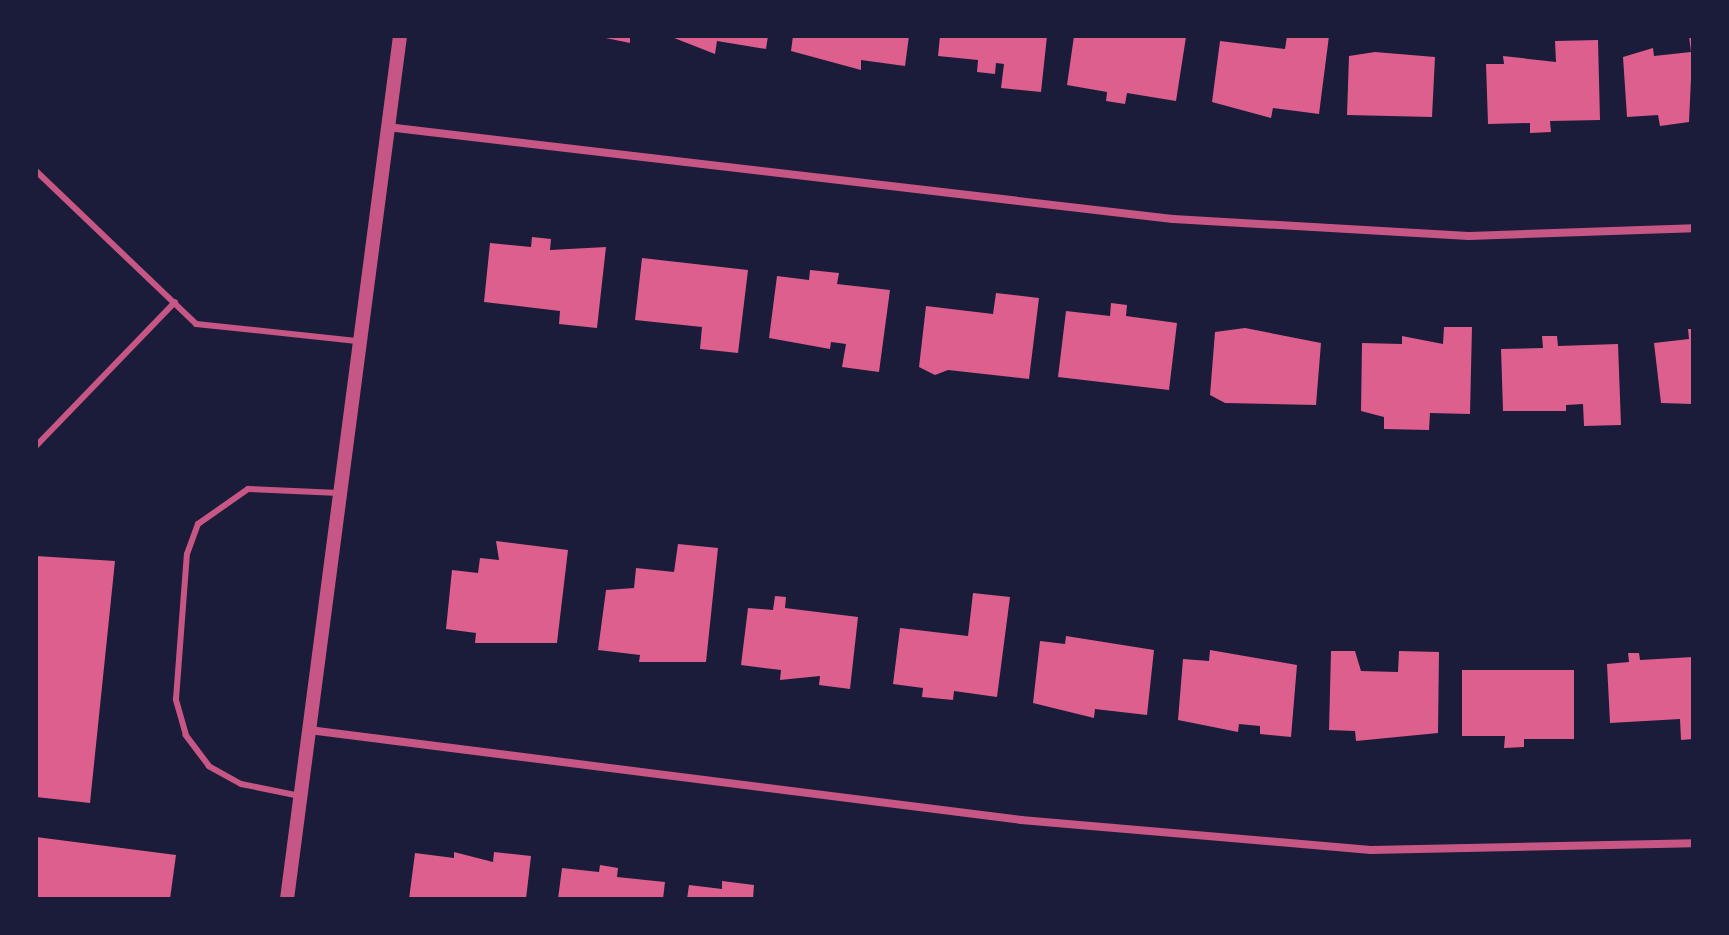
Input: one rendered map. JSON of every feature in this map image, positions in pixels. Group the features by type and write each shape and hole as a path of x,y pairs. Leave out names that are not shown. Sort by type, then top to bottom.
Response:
{"street":[{"path":"287,899 400,36"},
{"path":"386,127 1173,219 1469,236 1693,228"},
{"path":"309,730 1021,820 1371,850 1616,850 1693,843"}],"lane":[{"path":"36,171 196,324 359,341"},
{"path":"36,446 175,302"},
{"path":"300,796 241,784 209,766 186,735 176,699 187,554 198,524 248,489 339,493"}],"building":[{"path":"596,36 630,36 630,43"},
{"path":"669,36 768,36 766,49 717,41 715,54"},
{"path":"793,36 909,36 905,66 861,60 861,70 791,51"},
{"path":"940,36 1047,36 1041,92 1001,88 1004,64 996,63 995,74 977,72 978,60 938,56"},
{"path":"1074,36 1186,37 1176,101 1127,93 1125,104 1106,101 1107,92 1067,85"},
{"path":"1287,36 1329,36 1319,114 1273,108 1271,118 1212,102 1220,41 1285,49"},
{"path":"1689,36 1693,36 1689,122 1660,126 1658,115 1627,117 1623,57 1653,48 1654,56 1691,52"},
{"path":"1598,40 1600,120 1550,121 1551,132 1530,133 1530,123 1488,124 1486,64 1504,64 1503,56 1556,62 1555,41"},
{"path":"1375,52 1435,57 1432,117 1347,115 1349,56"},
{"path":"532,237 551,239 550,250 606,247 597,328 559,324 560,311 484,302 490,243 531,247"},
{"path":"642,258 748,270 738,353 700,349 702,327 635,320"},
{"path":"810,270 839,273 837,284 890,290 879,372 842,367 846,344 831,342 830,349 769,338 777,276 809,280"},
{"path":"996,293 1039,298 1029,379 948,370 935,375 919,367 926,306 993,314"},
{"path":"1111,303 1127,305 1126,316 1177,323 1169,390 1058,377 1066,311 1110,316"},
{"path":"1444,327 1472,327 1470,414 1430,413 1429,430 1384,429 1384,417 1361,411 1362,343 1402,344 1402,336 1443,344"},
{"path":"1245,328 1321,343 1316,405 1225,403 1210,395 1215,332"},
{"path":"1688,329 1693,329 1692,404 1661,403 1654,343 1689,339"},
{"path":"1542,336 1557,336 1558,346 1618,344 1621,425 1584,426 1583,404 1566,405 1566,411 1503,411 1501,349 1543,348"},
{"path":"496,541 568,550 557,643 475,643 476,633 446,629 452,570 478,573 480,558 499,560"},
{"path":"678,544 718,548 706,662 639,662 640,655 598,650 606,590 634,588 636,568 674,572"},
{"path":"36,556 115,561 90,803 36,797"},
{"path":"973,593 1010,597 997,697 954,691 953,700 922,697 923,688 893,684 900,628 968,636"},
{"path":"775,596 786,597 785,608 858,617 850,689 819,685 820,676 780,680 781,670 741,665 748,608 773,610"},
{"path":"1066,636 1154,650 1147,715 1095,709 1094,718 1033,703 1040,641 1065,644"},
{"path":"1210,650 1297,665 1291,737 1260,734 1260,726 1239,724 1238,732 1178,720 1183,659 1209,661"},
{"path":"1331,651 1355,651 1361,671 1398,672 1399,651 1439,652 1438,733 1356,741 1355,731 1329,730"},
{"path":"1628,653 1639,653 1640,660 1693,657 1693,739 1681,740 1680,719 1610,723 1607,664 1629,662"},
{"path":"1462,670 1574,670 1574,739 1524,739 1524,747 1504,748 1505,736 1462,736"},
{"path":"36,837 176,855 170,899 36,899"},
{"path":"454,852 493,862 494,852 531,856 526,899 409,899 415,853 454,858"},
{"path":"600,865 618,868 617,877 665,882 663,899 558,899 562,868 599,872"},
{"path":"722,881 754,885 753,899 687,899 689,885 722,889"}]}
